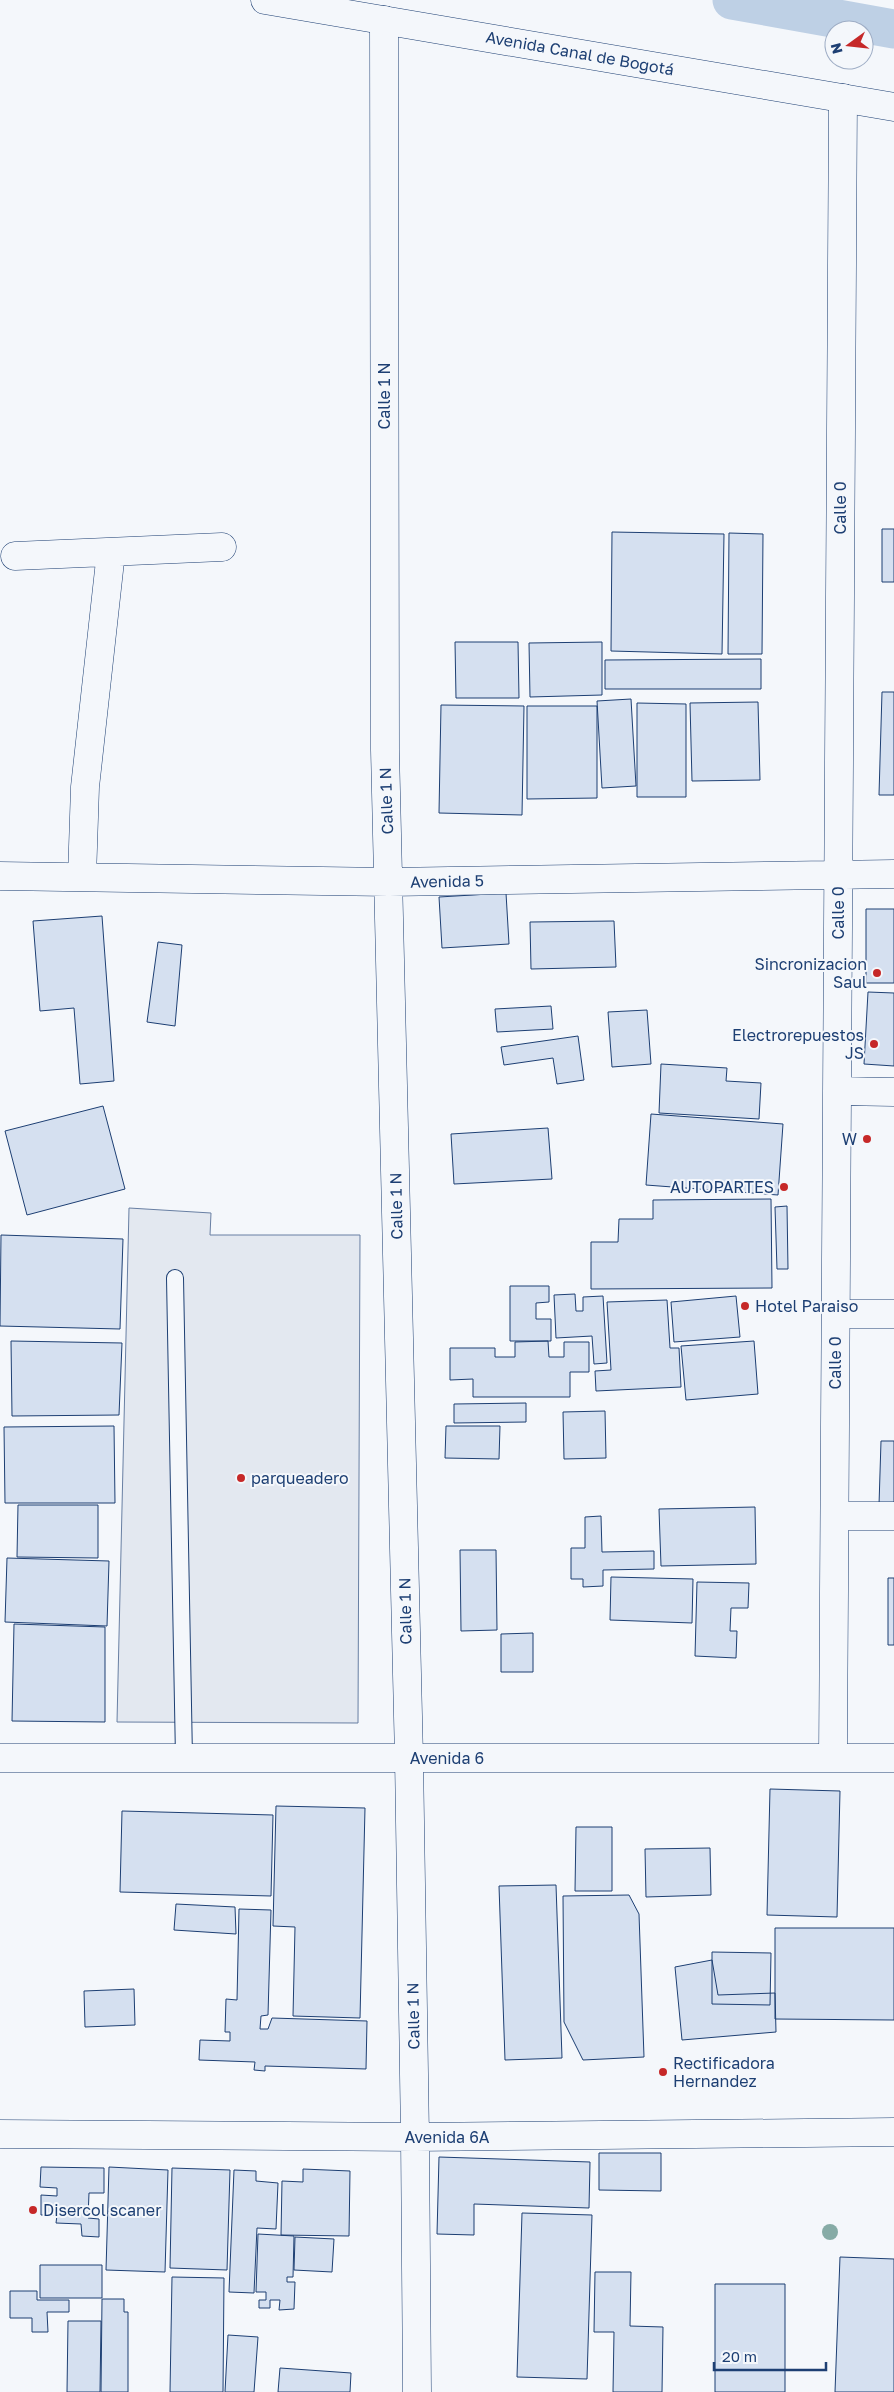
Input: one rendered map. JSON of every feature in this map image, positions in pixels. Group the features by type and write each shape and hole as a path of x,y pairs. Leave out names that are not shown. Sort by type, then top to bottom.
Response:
{"street":[{"name":"Avenida Canal de Bogotá","path":"265,0 894,107"},
{"name":"Calle 1 N","path":"384,20 384,730 409,1758 417,2392"},
{"name":"Calle 0","path":"833,1758 843,98"},
{"path":"15,556 222,547"},
{"path":"82,877 85,786 111,552"},
{"name":"Avenida 5","path":"0,876 389,882 894,874"},
{"path":"837,1091 894,1092"},
{"path":"836,1314 894,1314"},
{"path":"834,1516 894,1516"},
{"name":"Avenida 6","path":"0,1758 894,1758"},
{"name":"Avenida 6A","path":"0,2134 415,2137 894,2132"}],"lane":[{"path":"175,1278 184,1758"}],"shaded area":[{"name":"parqueadero","path":"129,1208 211,1213 210,1235 360,1235 358,1723 117,1722"}],"building":[{"path":"882,529 894,529 894,582 882,582"},
{"path":"612,532 724,534 722,654 611,651"},
{"path":"729,533 763,534 762,654 728,654"},
{"path":"455,642 518,642 519,698 456,698"},
{"path":"602,642 602,695 530,697 529,643"},
{"path":"761,659 761,689 605,689 605,660"},
{"path":"882,692 894,692 894,795 879,795"},
{"path":"631,699 636,786 602,788 597,701"},
{"path":"758,702 760,780 692,781 690,703"},
{"path":"637,703 686,704 686,797 637,797"},
{"path":"441,705 524,706 522,815 439,813"},
{"path":"527,706 597,706 597,798 527,799"},
{"path":"506,893 509,944 442,948 439,897"},
{"path":"866,909 894,909 894,983 866,983"},
{"path":"102,916 114,1081 80,1084 74,1008 40,1011 33,921"},
{"path":"614,921 616,967 531,969 530,922"},
{"path":"158,942 182,945 175,1026 147,1022"},
{"path":"868,992 894,993 894,1066 864,1064"},
{"path":"551,1006 553,1029 497,1032 495,1009"},
{"path":"647,1010 651,1064 612,1067 608,1012"},
{"path":"578,1036 584,1080 557,1084 553,1058 504,1065 501,1047"},
{"path":"661,1064 727,1068 726,1081 761,1083 759,1119 659,1113"},
{"path":"103,1106 125,1189 27,1215 5,1131"},
{"path":"651,1114 783,1124 778,1195 646,1185"},
{"path":"548,1128 552,1179 454,1184 451,1134"},
{"path":"771,1199 772,1288 591,1289 591,1242 618,1242 619,1219 653,1219 653,1200"},
{"path":"787,1206 788,1269 777,1269 775,1207"},
{"path":"1,1235 123,1239 120,1329 0,1326"},
{"path":"510,1286 549,1286 549,1302 536,1303 536,1319 551,1319 551,1341 510,1341"},
{"path":"575,1294 576,1311 583,1311 583,1297 603,1296 607,1363 594,1364 592,1336 556,1338 554,1295"},
{"path":"736,1296 740,1337 674,1342 671,1302"},
{"path":"667,1300 670,1348 679,1348 681,1387 596,1391 595,1371 611,1370 607,1302"},
{"path":"11,1341 122,1343 119,1415 12,1416"},
{"path":"548,1341 549,1357 564,1357 564,1342 589,1342 589,1372 570,1372 570,1397 473,1397 473,1379 450,1380 450,1348 495,1348 495,1357 515,1357 515,1342"},
{"path":"754,1341 758,1394 686,1400 681,1346"},
{"path":"526,1403 526,1422 454,1423 454,1404"},
{"path":"605,1411 606,1458 564,1459 563,1412"},
{"path":"114,1426 115,1503 5,1503 4,1427"},
{"path":"446,1426 500,1426 499,1459 445,1458"},
{"path":"881,1441 894,1441 894,1506 879,1505"},
{"path":"18,1505 98,1505 98,1558 17,1557"},
{"path":"755,1507 756,1564 661,1566 659,1509"},
{"path":"601,1516 602,1552 654,1551 654,1569 603,1570 603,1586 583,1587 583,1579 571,1579 571,1548 585,1548 585,1517"},
{"path":"460,1550 496,1550 497,1630 461,1631"},
{"path":"7,1558 109,1561 107,1626 5,1622"},
{"path":"611,1577 693,1579 692,1623 610,1620"},
{"path":"888,1578 894,1578 894,1645 888,1645"},
{"path":"697,1582 749,1583 748,1608 731,1608 730,1631 737,1631 736,1658 695,1656"},
{"path":"14,1624 105,1627 105,1722 12,1721"},
{"path":"533,1633 533,1672 501,1672 501,1634"},
{"path":"770,1789 840,1791 837,1917 767,1915"},
{"path":"276,1806 365,1808 360,2018 293,2016 295,1927 273,1926"},
{"path":"122,1811 273,1815 271,1896 120,1892"},
{"path":"576,1827 612,1827 612,1891 575,1891"},
{"path":"710,1848 711,1895 646,1897 645,1849"},
{"path":"556,1885 562,2058 505,2060 499,1886"},
{"path":"629,1895 639,1914 644,2057 583,2060 564,2022 563,1896"},
{"path":"176,1904 235,1907 236,1934 174,1930"},
{"path":"239,1909 271,1910 268,2015 261,2016 260,2029 268,2029 272,2018 367,2021 366,2069 265,2066 265,2071 254,2070 255,2062 199,2060 200,2040 230,2041 230,2032 225,2032 226,1999 237,2000"},
{"path":"775,1928 894,1928 894,2020 775,2019"},
{"path":"712,1952 771,1953 770,2005 712,2004"},
{"path":"712,1960 718,1995 775,1993 776,2032 682,2040 675,1967"},
{"path":"134,1989 135,2025 85,2027 84,1991"},
{"path":"599,2153 661,2153 661,2191 599,2190"},
{"path":"439,2157 590,2162 589,2208 474,2204 474,2235 437,2234"},
{"path":"41,2167 104,2168 104,2193 89,2193 88,2218 99,2219 99,2237 82,2236 81,2224 56,2223 57,2215 41,2215 41,2195 57,2196 57,2188 40,2187"},
{"path":"109,2167 168,2170 165,2272 106,2270"},
{"path":"172,2168 230,2170 227,2270 170,2268"},
{"path":"303,2169 350,2171 349,2236 281,2235 282,2181 303,2182"},
{"path":"234,2170 256,2171 256,2181 278,2183 276,2229 257,2228 254,2293 229,2292"},
{"path":"522,2213 592,2215 587,2379 517,2377"},
{"path":"258,2234 294,2236 293,2277 287,2277 287,2282 295,2282 294,2309 279,2310 280,2300 270,2300 270,2308 259,2308 259,2300 266,2300 266,2292 256,2292"},
{"path":"295,2237 334,2239 332,2272 294,2270"},
{"path":"840,2257 894,2259 894,2392 835,2392"},
{"path":"40,2265 102,2265 102,2298 40,2298"},
{"path":"595,2272 631,2272 630,2326 663,2327 662,2392 613,2392 614,2332 594,2332"},
{"path":"172,2277 224,2278 223,2392 170,2392"},
{"path":"715,2284 785,2284 785,2392 715,2392"},
{"path":"10,2291 37,2291 37,2300 69,2300 69,2312 47,2312 48,2332 32,2332 32,2318 10,2318"},
{"path":"102,2299 124,2299 124,2312 128,2312 128,2392 101,2392"},
{"path":"68,2321 101,2321 100,2392 67,2392"},
{"path":"228,2335 258,2337 254,2392 225,2392"},
{"path":"280,2368 351,2373 350,2392 278,2392"}],"waterway":[{"path":"732,0 894,29"}],"place":[{"name":"Sincronizacion Saul","path":"877,973"},
{"name":"Electrorepuestos JS","path":"874,1044"},
{"name":"W","path":"867,1139"},
{"name":"AUTOPARTES","path":"784,1187"},
{"name":"Hotel Paraiso","path":"745,1306"},
{"name":"parqueadero","path":"241,1478"},
{"name":"Rectificadora Hernandez","path":"663,2072"},
{"name":"Disercol scaner","path":"33,2210"}]}
